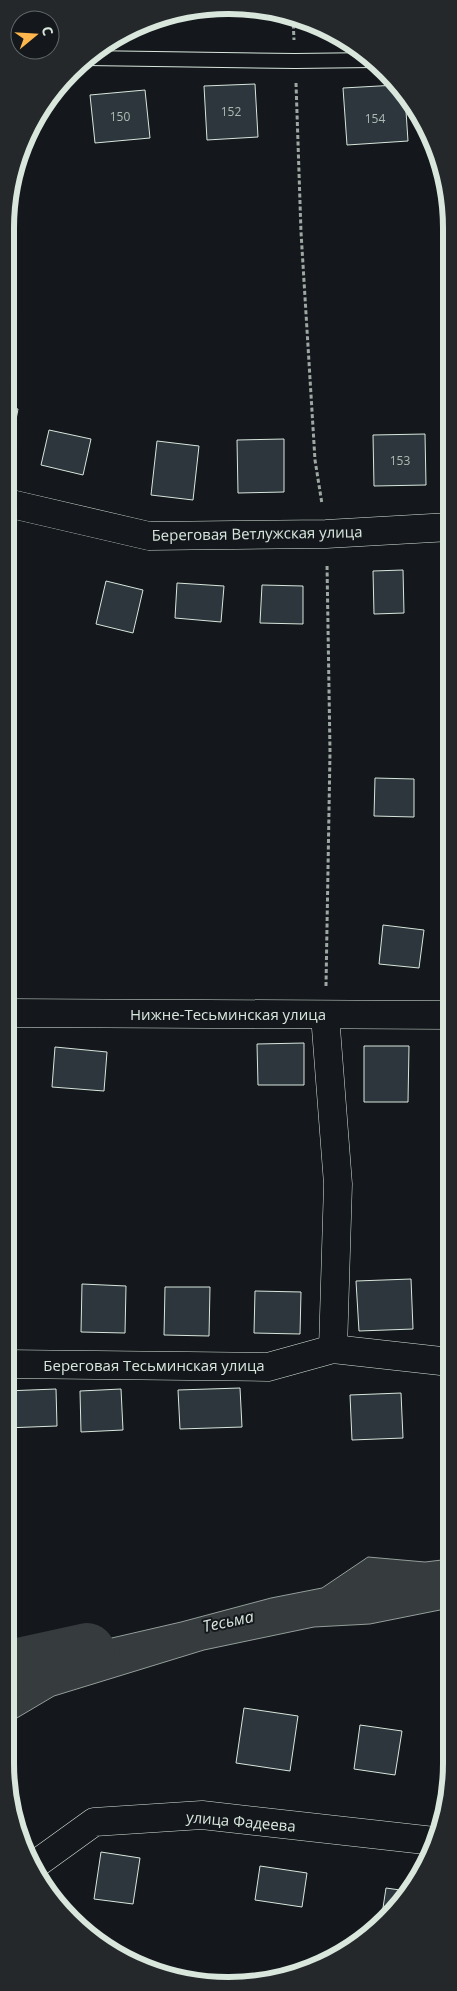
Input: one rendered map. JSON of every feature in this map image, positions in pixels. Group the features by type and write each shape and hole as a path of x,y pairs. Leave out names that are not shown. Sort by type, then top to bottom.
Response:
{"street":[{"name":"Береговая Ветлужская улица","path":"14,505 149,536 326,534 443,527"},
{"name":"Нижне-Тесьминская улица","path":"14,1013 443,1015"},
{"path":"325,1015 338,1184 333,1349"},
{"name":"Береговая Тесьминская улица","path":"14,1364 268,1367 333,1349 443,1361"},
{"name":"улица Фадеева","path":"39,1862 94,1822 202,1815 429,1840"}],"lane":[{"path":"98,58 362,60"}],"path":[{"path":"293,24 301,232 315,460 326,534 330,752 325,1015"}],"water":[{"path":"368,1557 425,1562 443,1560 443,1609 370,1624 314,1627 204,1650 54,1696 14,1720 14,1666 51,1652 181,1622 271,1598 322,1588"}],"building":[{"path":"255,84 258,137 207,140 204,86"},
{"path":"388,85 406,107 408,141 347,145 343,88"},
{"path":"145,90 150,138 95,143 90,95"},
{"path":"14,408 18,409 14,430"},
{"path":"49,430 91,439 83,475 41,465"},
{"path":"425,434 426,485 374,486 373,435"},
{"path":"284,439 284,492 238,493 237,440"},
{"path":"157,441 199,446 193,500 151,495"},
{"path":"403,570 404,613 374,614 373,571"},
{"path":"106,581 143,590 133,633 96,624"},
{"path":"177,583 224,586 221,622 175,618"},
{"path":"262,585 303,586 303,624 260,623"},
{"path":"375,778 414,779 414,817 374,816"},
{"path":"383,925 424,930 419,968 379,964"},
{"path":"304,1043 304,1085 258,1085 257,1044"},
{"path":"364,1046 409,1046 408,1102 364,1102"},
{"path":"55,1047 107,1052 104,1091 52,1087"},
{"path":"411,1279 413,1329 359,1331 356,1281"},
{"path":"82,1284 126,1286 125,1333 81,1332"},
{"path":"165,1287 210,1287 209,1336 164,1335"},
{"path":"255,1291 301,1292 300,1334 254,1333"},
{"path":"240,1388 242,1427 180,1429 178,1390"},
{"path":"56,1389 57,1426 14,1428 14,1391"},
{"path":"121,1389 123,1430 81,1432 80,1391"},
{"path":"401,1393 403,1438 352,1440 350,1395"},
{"path":"244,1708 298,1716 290,1771 236,1763"},
{"path":"360,1725 402,1731 395,1775 354,1769"},
{"path":"101,1852 140,1858 133,1904 94,1899"},
{"path":"260,1866 307,1873 302,1907 255,1900"},
{"path":"386,1888 401,1890 390,1904 382,1912"}],"waterway":[{"name":"Тесьма","path":"14,1667 87,1651"}]}
